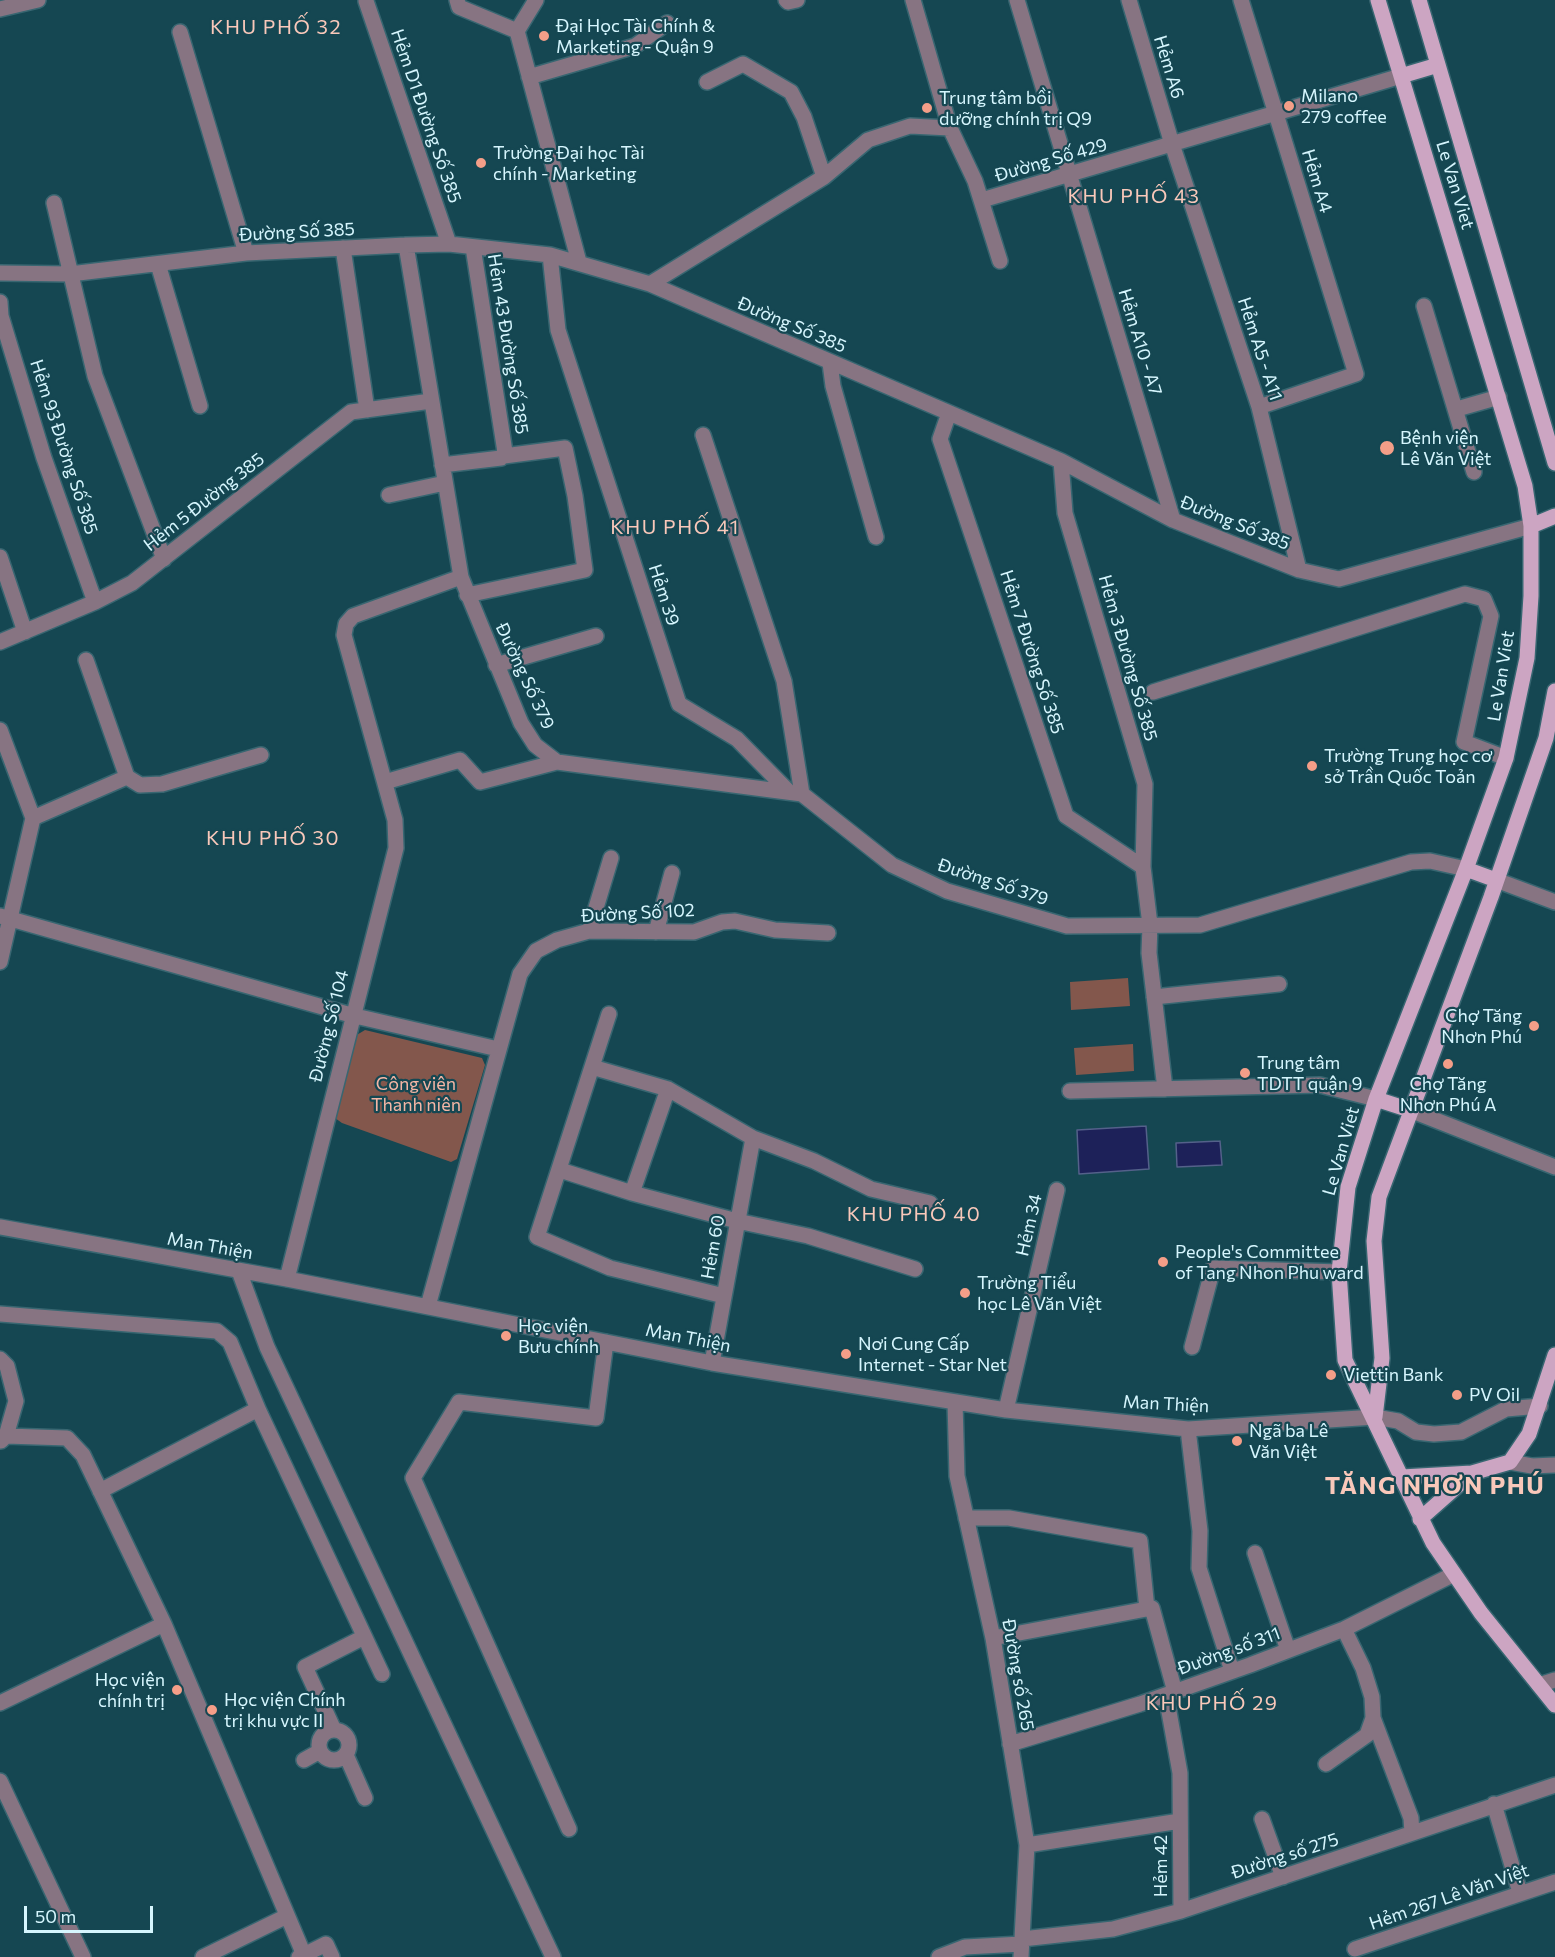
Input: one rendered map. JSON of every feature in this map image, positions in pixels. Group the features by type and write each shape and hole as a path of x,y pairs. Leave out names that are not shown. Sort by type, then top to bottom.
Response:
{"main road":[{"name":"Le Van Viet","path":"1378,0 1525,486 1531,526 1527,658 1506,758 1467,869 1376,1099 1348,1187 1339,1272 1346,1360 1375,1417 1420,1519 1481,1613 1555,1705"},
{"name":"Le Van Viet","path":"1419,0 1555,463"},
{"path":"1401,76 1438,64"},
{"path":"1531,526 1555,516"},
{"path":"1375,1417 1382,1358 1375,1275 1379,1197 1546,738 1555,691"},
{"path":"1467,869 1496,880"},
{"path":"1376,1099 1410,1110"},
{"path":"1402,1477 1472,1473 1510,1462 1529,1434 1555,1356"},
{"path":"1420,1519 1472,1473"}],"street":[{"path":"0,9 38,0"},
{"path":"456,0 459,7 517,31"},
{"path":"536,0 517,31 579,262"},
{"path":"786,0 789,2 796,0"},
{"name":"Đường Số 429","path":"913,0 950,128 982,200 1401,76"},
{"name":"Hẻm A10 - A7","path":"1017,0 1173,520"},
{"name":"Hẻm A6","path":"1129,0 1172,144"},
{"name":"Hẻm A4","path":"1241,0 1356,374 1259,407"},
{"name":"Hẻm D1 Đường Số 385","path":"366,1 449,244"},
{"path":"529,77 635,46 667,23"},
{"path":"180,32 246,253"},
{"path":"707,82 743,64 791,93 804,117 824,177"},
{"path":"650,284 824,177 868,140 910,126 950,128"},
{"name":"Hẻm A5 - A11","path":"1172,144 1259,407 1299,570"},
{"path":"982,200 1000,261"},
{"path":"54,203 95,376 164,559"},
{"name":"Đường Số 385","path":"0,273 70,274 246,253 406,245 449,244 550,255 650,284 1062,461 1173,520 1299,570 1339,579 1531,526"},
{"name":"Đường Số 379","path":"406,245 461,577 521,723 535,746 557,762"},
{"name":"Hẻm 43 Đường Số 385","path":"442,465 504,456 473,247"},
{"path":"342,248 366,410"},
{"name":"Hẻm 39","path":"550,255 558,330 679,704 737,739 796,793"},
{"path":"158,264 200,406"},
{"name":"Hẻm 93 Đường Số 385","path":"0,302 1,316 44,458 95,602"},
{"path":"1424,306 1457,409 1474,472"},
{"path":"830,363 833,386 876,537"},
{"path":"1457,409 1499,397"},
{"name":"Hẻm 5 Đường 385","path":"0,642 95,602 132,583 351,412 431,401"},
{"name":"Hẻm 7 Đường Số 385","path":"949,413 940,439 1066,816 1143,867"},
{"path":"461,577 353,616 346,624 344,635 385,782 460,760 480,782 557,762 796,793 784,681 703,435"},
{"path":"467,595 585,570 576,496 565,448 504,456"},
{"name":"Hẻm 3 Đường Số 385","path":"1062,461 1065,513 1145,784 1143,867 1150,925 1154,997 1165,1089"},
{"path":"389,495 445,483"},
{"path":"0,557 25,632"},
{"path":"1153,692 1465,594 1484,599 1491,616 1464,742 1506,758"},
{"path":"496,665 596,636"},
{"path":"86,660 127,777 140,786 162,784 261,755"},
{"path":"0,730 33,818 4,918 0,962"},
{"path":"33,818 127,777"},
{"name":"Đường Số 104","path":"286,1279 351,1015 396,848 395,820 385,782"},
{"name":"Đường Số 379","path":"796,793 892,865 947,891 1067,927 1200,926 1411,862 1430,861 1467,869"},
{"path":"589,931 610,858"},
{"path":"656,932 672,873"},
{"path":"1496,880 1555,902"},
{"path":"4,918 351,1015 498,1048"},
{"name":"Đường Số 102","path":"428,1306 519,974 536,951 557,940 589,931 694,932 722,922 735,921 775,930 828,933"},
{"path":"1154,997 1279,984"},
{"path":"609,1014 537,1237 610,1268 724,1296"},
{"path":"592,1067 668,1089 753,1138 814,1161 871,1189 930,1203"},
{"path":"1070,1091 1320,1085 1376,1099"},
{"path":"632,1193 668,1089"},
{"path":"1410,1110 1555,1167"},
{"name":"Hẻm 60","path":"712,1363 753,1138"},
{"path":"560,1170 632,1193 737,1221 808,1236 915,1269"},
{"name":"Hẻm 34","path":"1006,1410 1058,1190"},
{"name":"Man Thiện","path":"0,1227 428,1306 712,1363 1006,1410 1188,1429 1375,1417 1398,1421 1416,1432 1434,1434 1461,1432 1506,1409 1540,1406"},
{"path":"1192,1347 1213,1268 1339,1272"},
{"path":"239,1271 267,1347 553,1957"},
{"path":"0,1314 217,1331 230,1342 258,1409 382,1674"},
{"path":"569,1828 413,1478 459,1402 596,1418 606,1342"},
{"path":"0,1359 7,1366 16,1401 3,1439 67,1438 83,1455 164,1624 287,1916 301,1956 326,1944 332,1957"},
{"name":"Đường số 265","path":"956,1402 957,1476 993,1638 1028,1845 1022,1947"},
{"path":"100,1491 258,1409"},
{"path":"1188,1429 1200,1532 1199,1568 1232,1671"},
{"path":"1510,1462 1532,1466 1555,1466"},
{"name":"Hẻm 42","path":"966,1518 1009,1518 1140,1541 1149,1609 1170,1694 1180,1773 1181,1911"},
{"path":"1255,1553 1287,1650"},
{"name":"Đường số 311","path":"1010,1744 1170,1694 1344,1629 1454,1574"},
{"path":"993,1638 1149,1609"},
{"path":"0,1703 164,1624"},
{"path":"1344,1629 1363,1668 1372,1697 1373,1718 1411,1818 1412,1833"},
{"path":"364,1637 305,1667 334,1730 344,1734 348,1739 346,1755 364,1798"},
{"path":"1539,1685 1555,1680"},
{"path":"1326,1764 1367,1735 1373,1718"},
{"path":"334,1730 322,1735 318,1746 320,1751 328,1760 334,1761 346,1755"},
{"path":"304,1760 320,1751"},
{"path":"0,1781 83,1957"},
{"name":"Đường số 275","path":"939,1957 965,1947 1022,1947 1113,1929 1181,1911 1555,1785"},
{"path":"1494,1804 1518,1886"},
{"path":"1262,1819 1283,1877"},
{"path":"1028,1845 1180,1821"},
{"name":"Hẻm 267 Lê Văn Việt","path":"1355,1949 1555,1882"},
{"path":"203,1957 287,1916"}],"green space":[{"path":"1128,978 1130,1006 1071,1010 1070,982"},
{"name":"Công viên Thanh niên","path":"365,1030 482,1058 485,1065 457,1159 451,1162 342,1123 335,1118 355,1036"},
{"path":"1133,1044 1134,1071 1076,1075 1074,1048"}],"shaded area":[{"path":"1146,1126 1149,1169 1079,1174 1077,1130"},
{"path":"1220,1141 1222,1165 1177,1167 1176,1143"}],"place":[{"name":"Đại Học Tài Chính & Marketing - Quận 9","path":"544,36"},
{"name":"Milano 279 coffee","path":"1289,106"},
{"name":"Trung tâm bồi dưỡng chính trị Q9","path":"927,108"},
{"name":"Trường Đại học Tài chính - Marketing","path":"481,163"},
{"name":"Bệnh viện Lê Văn Việt","path":"1387,448"},
{"name":"Trường Trung học cơ sở Trần Quốc Toản","path":"1312,766"},
{"name":"Chợ Tăng Nhơn Phú","path":"1534,1026"},
{"name":"Chợ Tăng Nhơn Phú A","path":"1448,1064"},
{"name":"Trung tâm TDTT quận 9","path":"1245,1073"},
{"name":"People's Committee of Tang Nhon Phu ward","path":"1163,1262"},
{"name":"Trường Tiểu học Lê Văn Việt","path":"965,1293"},
{"name":"Học viện Bưu chính","path":"506,1336"},
{"name":"Nơi Cung Cấp Internet - Star Net","path":"846,1354"},
{"name":"Viettin Bank","path":"1331,1375"},
{"name":"PV Oil","path":"1457,1395"},
{"name":"Ngã ba Lê Văn Việt","path":"1237,1441"},
{"name":"Học viện chính trị","path":"177,1690"},
{"name":"Học viện Chính trị khu vực II","path":"212,1710"}],"district":[{"name":"KHU PHỐ 32","path":"276,27"},
{"name":"KHU PHỐ 43","path":"1134,196"},
{"name":"KHU PHỐ 41","path":"675,527"},
{"name":"KHU PHỐ 30","path":"273,838"},
{"name":"KHU PHỐ 40","path":"914,1214"},
{"name":"TĂNG NHƠN PHÚ","path":"1435,1486"},
{"name":"KHU PHỐ 29","path":"1212,1703"}]}
